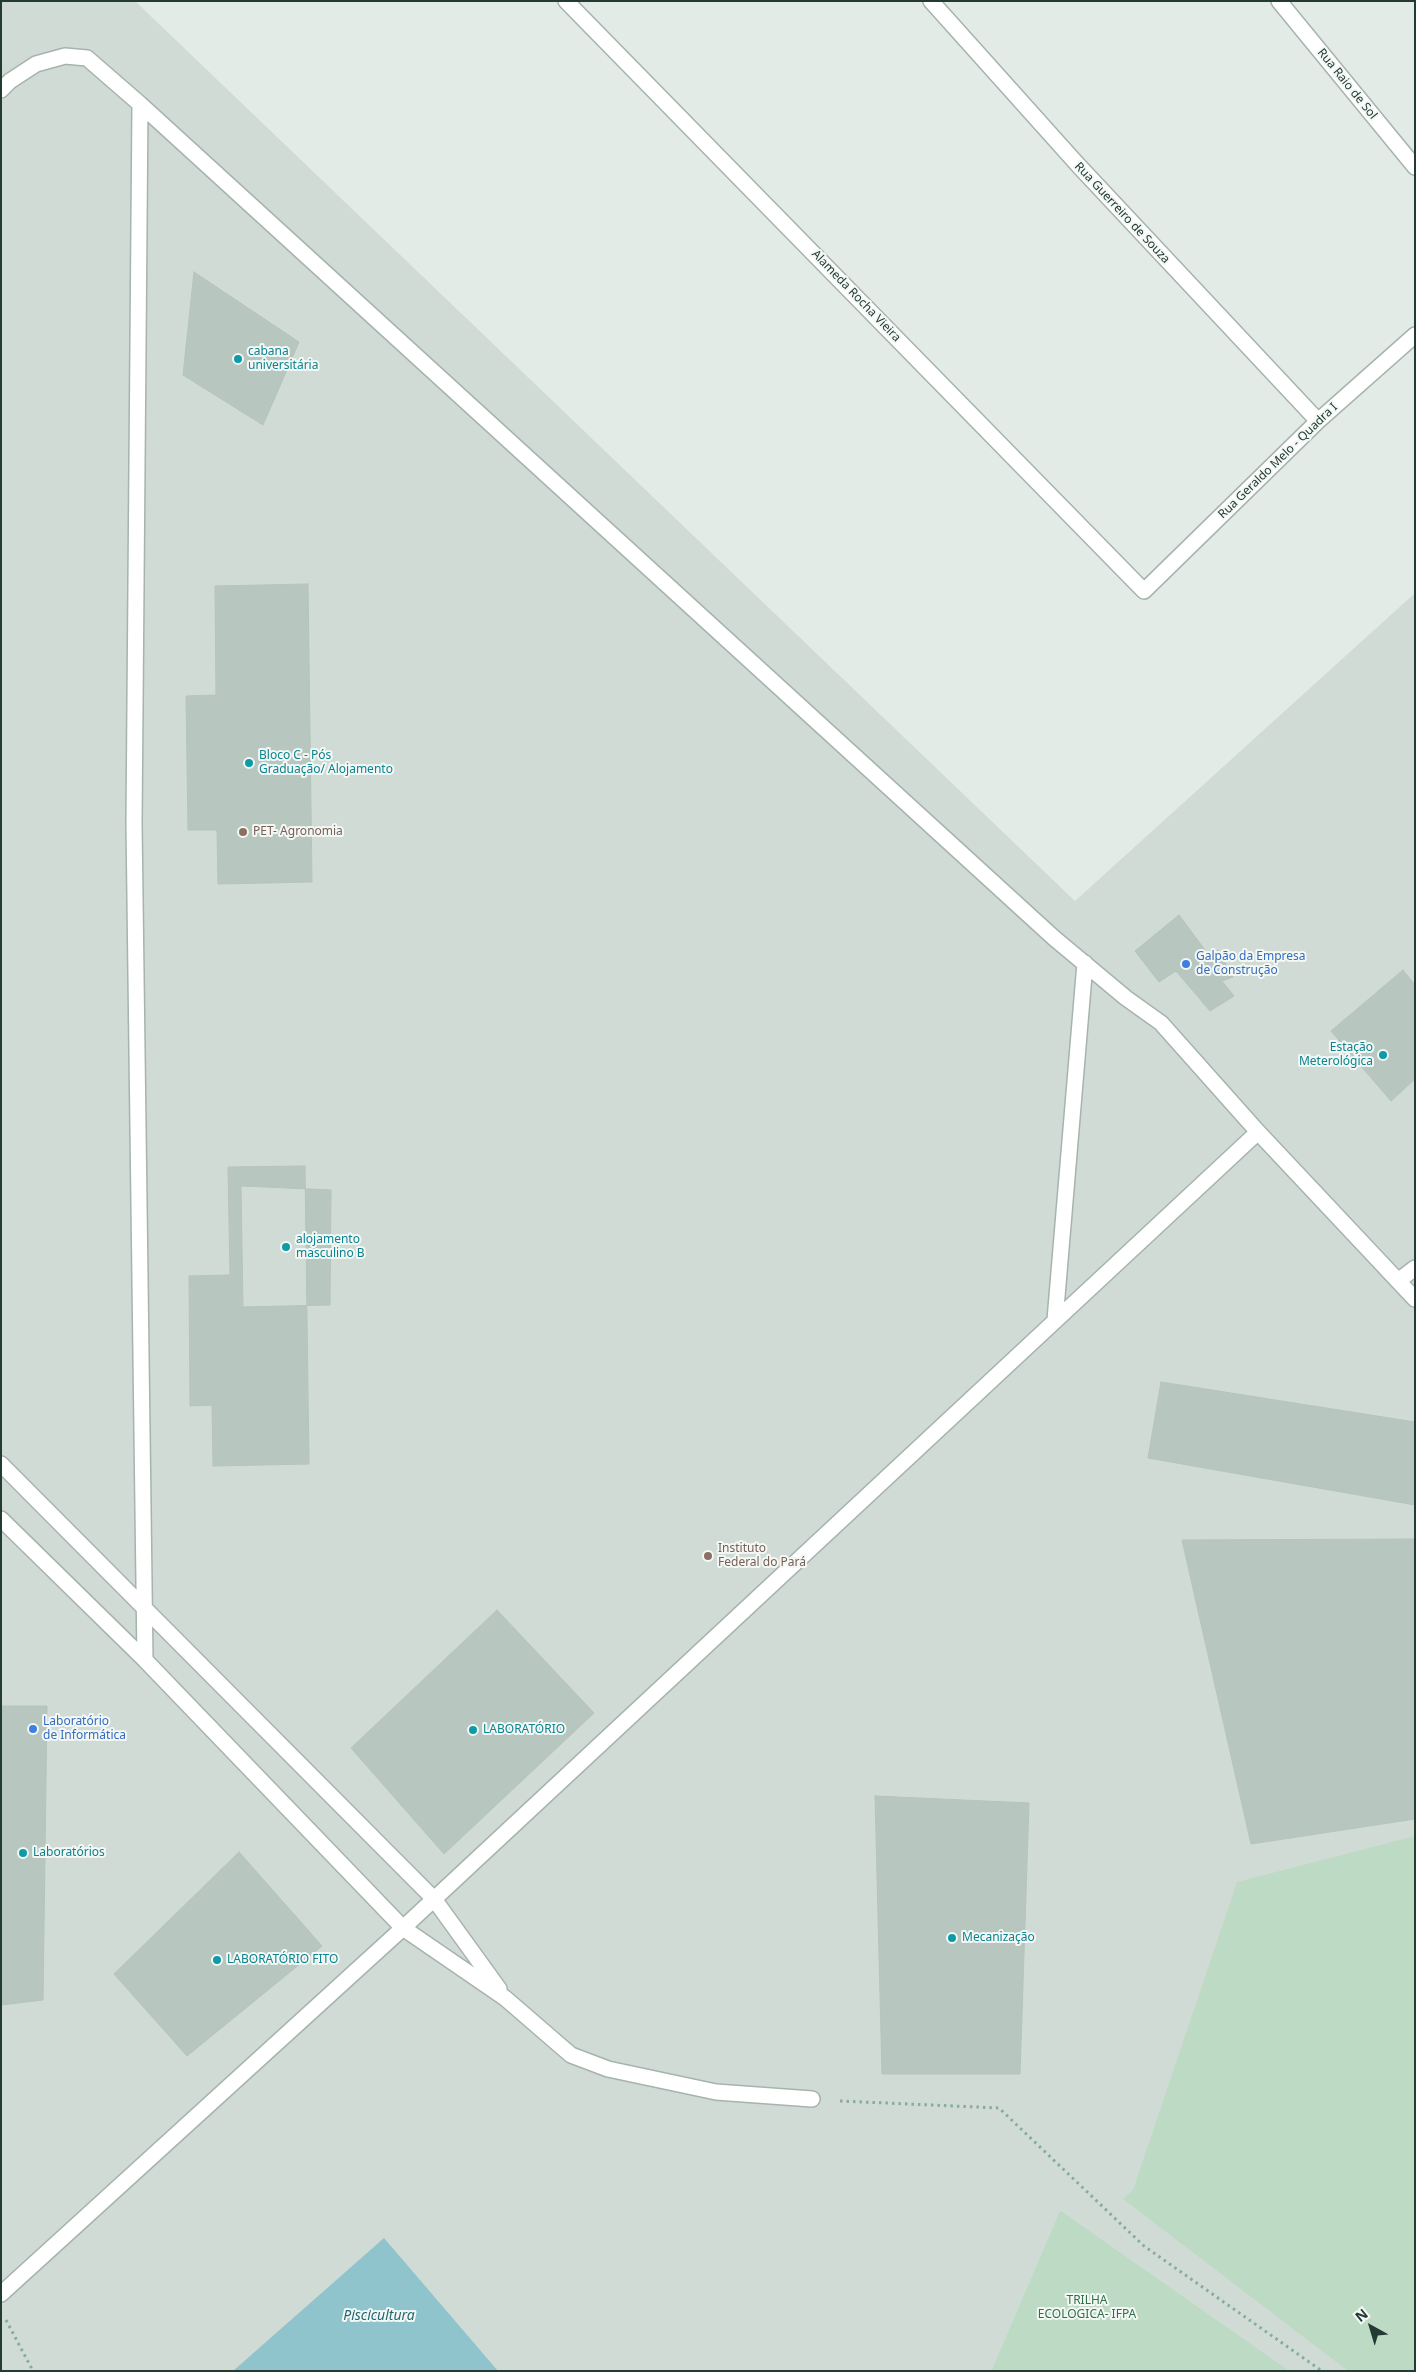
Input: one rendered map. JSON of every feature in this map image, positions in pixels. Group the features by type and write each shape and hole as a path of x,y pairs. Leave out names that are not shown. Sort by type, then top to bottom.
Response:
{"street":[{"name":"Alameda Rocha Vieira","path":"566,1 1144,591"},
{"name":"Rua Guerreiro de Souza","path":"931,1 1078,165 1318,421"},
{"name":"Rua Raio de Sol","path":"1279,1 1415,168"},
{"path":"1,90 10,81 36,64 65,56 87,58 140,104 1054,938 1161,1023 1258,1132 1415,1300"},
{"path":"140,104 134,824 145,1660"},
{"name":"Rua Geraldo Melo - Quadra I","path":"1144,591 1318,421 1415,335"},
{"path":"1055,1320 1085,964"},
{"path":"1,2294 403,1928 1258,1132"},
{"path":"1398,1281 1415,1268"},
{"path":"1,1464 434,1899 505,1998"},
{"path":"1,1520 145,1660 403,1928 505,1998 571,2055 608,2069 716,2092 812,2099"}],"path":[{"path":"812,2099 999,2108 1144,2246 1322,2371"},
{"path":"6,2319 33,2371"}],"shaded area":[{"name":"Instituto Federal do Pará","path":"1,1 135,1 1075,901 1415,593 1415,2371 1290,2371 1060,2210 991,2371 1,2371"}],"green space":[{"path":"1415,1836 1415,2371 1348,2371 1123,2199 1133,2190 1237,1882"},
{"name":"TRILHA ECOLOGICA- IFPA","path":"1060,2210 1290,2371 991,2371"}],"water":[{"name":"Piscicultura","path":"384,2238 498,2371 233,2371"}],"building":[{"name":"cabana universitária","path":"194,272 299,342 263,425 183,375"},
{"name":"Bloco C - Pós Graduação/ Alojamento","path":"308,584 312,882 218,884 217,830 188,830 186,696 216,695 215,586"},
{"name":"Galpão da Empresa de Construção","path":"1179,915 1211,958 1218,950 1233,977 1222,981 1234,996 1210,1011 1176,971 1159,982 1135,951"},
{"name":"Estação Meterológica","path":"1403,970 1415,985 1415,1079 1391,1101 1331,1031"},
{"path":"305,1166 309,1464 213,1466 212,1405 190,1406 189,1276 230,1275 228,1167"},
{"name":"alojamento masculino B","path":"241,1186 331,1190 330,1305 243,1307"},
{"path":"1161,1382 1415,1422 1415,1505 1148,1458"},
{"path":"1415,1539 1415,1819 1251,1844 1182,1540"},
{"name":"LABORATÓRIO","path":"497,1610 594,1713 444,1854 351,1748"},
{"name":"Laboratórios","path":"1,1706 47,1706 43,2000 1,2005"},
{"name":"Mecanização","path":"875,1796 1029,1803 1020,2074 882,2074"},
{"name":"LABORATÓRIO FITO","path":"239,1852 322,1946 187,2056 114,1974"}],"place":[{"name":"cabana universitária","path":"238,359"},
{"name":"Bloco C - Pós Graduação/ Alojamento","path":"249,763"},
{"name":"PET- Agronomia","path":"243,832"},
{"name":"Galpão da Empresa de Construção","path":"1186,964"},
{"name":"Estação Meterológica","path":"1383,1055"},
{"name":"alojamento masculino B","path":"286,1247"},
{"name":"Instituto Federal do Pará","path":"708,1556"},
{"name":"Laboratório de Informática","path":"33,1729"},
{"name":"LABORATÓRIO","path":"473,1730"},
{"name":"Laboratórios","path":"23,1853"},
{"name":"Mecanização","path":"952,1938"},
{"name":"LABORATÓRIO FITO","path":"217,1960"}]}
